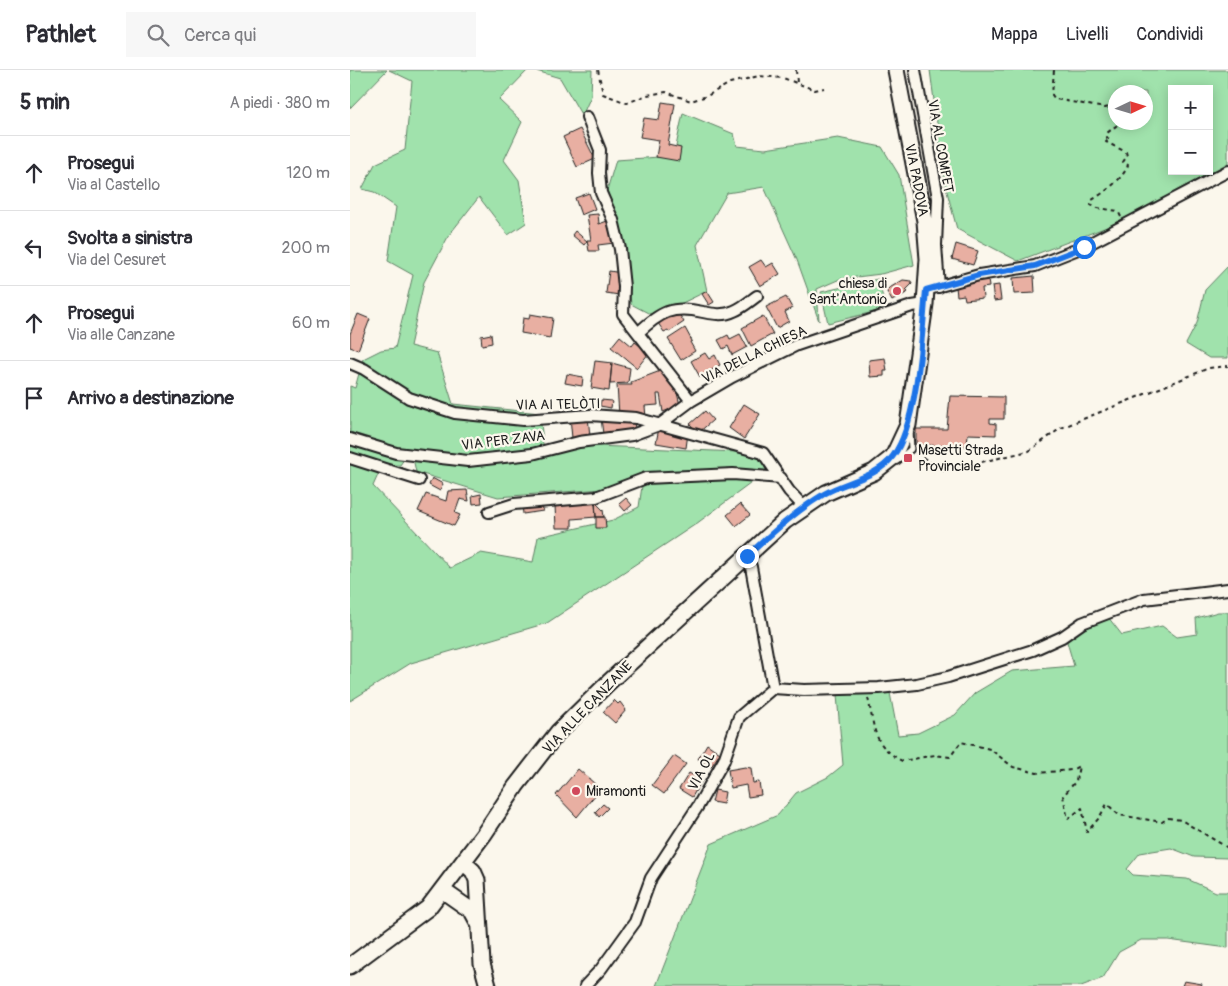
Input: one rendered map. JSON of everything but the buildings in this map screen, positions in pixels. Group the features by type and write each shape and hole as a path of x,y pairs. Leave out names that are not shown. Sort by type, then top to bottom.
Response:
{"main road":[{"name":"VIA PADOVA","path":"896,70 925,221 930,294 908,425"},
{"name":"VIA ALLE CANZANE","path":"350,966 428,908 516,786 558,732 608,682 804,507 826,493 874,472 893,457 908,425"},
{"path":"463,862 473,871 477,880 482,964 488,986"},
{"path":"442,890 472,911 480,926"}],"street":[{"name":"VIA AL COMPET","path":"915,70 919,106 938,198 936,245 930,294"},
{"path":"587,117 600,150 599,173 601,193 613,220 620,249 623,314 691,401"},
{"name":"VIA DELLA CHIESA","path":"658,425 691,401 732,377 797,345 912,306 930,294 979,275 1035,266 1084,247 1228,171"},
{"path":"638,332 655,316 672,309 690,309 716,315 733,312 757,296"},
{"name":"VIA AI TELÒTI","path":"350,363 364,369 409,398 454,413 523,420 590,415 636,418 763,453 804,507"},
{"name":"VIA PER ZAVA","path":"350,439 396,453 468,461 532,454 579,442 632,435 658,425"},
{"path":"350,458 419,480"},
{"path":"489,512 514,504 596,497 646,478 733,474 781,478"},
{"path":"747,556 751,567 773,688 804,690 917,684 994,663 1062,637 1082,623 1144,599 1228,589"},
{"name":"VIA OL","path":"585,986 601,969 635,922 651,878 698,806 724,760 739,717 773,688"}],"lane":[{"path":"874,472 893,466 911,448 908,425"}],"path":[{"path":"598,70 603,94 627,103 647,95 666,92 691,102 708,96 730,83 759,76 783,78 814,90 824,88"},
{"path":"796,70 797,83"},
{"path":"1054,70 1052,95 1055,99 1094,106 1108,106"},
{"path":"1110,233 1118,225 1122,214 1118,211 1098,208 1091,204 1092,200 1115,182 1128,166 1123,162 1126,152 1106,142 1110,139 1107,138 1107,133 1111,130"},
{"path":"911,448 925,461 943,471 1029,451 1061,428 1209,368 1228,366"},
{"path":"866,688 877,740 888,753 902,761 935,755 950,757 961,742 990,749 1013,767 1037,773 1072,770 1079,766 1076,781 1063,796 1068,819 1082,808 1087,832 1099,818 1107,804 1119,815 1162,822 1168,818 1181,820 1228,848"}],"green space":[{"path":"350,70 387,70 350,108"},
{"path":"389,70 528,70 499,100 522,122 504,160 519,180 526,223 508,235 479,197 449,235 424,282 410,346 437,353 453,404 540,413 544,453 573,445 761,453 766,472 696,524 547,623 411,663 350,701 350,386 355,388 363,359 381,350 395,348 413,275 388,261 396,207 374,192 362,189 375,164 405,150 412,81","holes":["411,449 416,472 498,497 642,486 639,507 613,520 538,537 533,562 481,553 450,568 373,486 382,466 400,465"]},
{"path":"533,70 592,70 591,96 582,116 560,78"},
{"path":"930,70 1228,70 1228,163 1213,171 1213,85 1168,85 1168,175 1206,175 1120,222 1018,261 957,229 945,184"},
{"path":"683,113 734,134 737,146 765,149 838,138 882,147 899,175 914,265 881,274 840,279 817,289 819,321 797,260 764,187 727,193 697,245 707,291 676,306 650,314 631,304 625,251 607,190 616,160 674,156"},
{"path":"1228,266 1228,358 1209,358 1186,344 1197,323 1205,290"},
{"path":"878,279 886,309 828,323 821,292"},
{"path":"1218,612 1228,612 1228,858 1194,857 1171,848 1140,853 1127,869 1133,875 1187,879 1216,892 1228,892 1228,948 1168,940 1141,940 1119,952 1103,978 1081,986 656,986 711,844 778,815 796,793 828,777 843,765 837,695 890,693 898,735 918,733 955,715 975,693 1012,671 1074,666 1065,635 1108,617 1122,635 1162,626 1177,637 1197,634 1196,618"}],"place":[{"name":"chiesa di Sant'Antonio","path":"897,291"},
{"name":"Masetti Strada Provinciale","path":"908,458"},
{"name":"Miramonti","path":"576,791"}],"route":[{"path":"747,556 785,521 804,507 826,493 874,472 893,457 908,425 917,372 926,290 979,275 1035,266 1084,247"}]}
